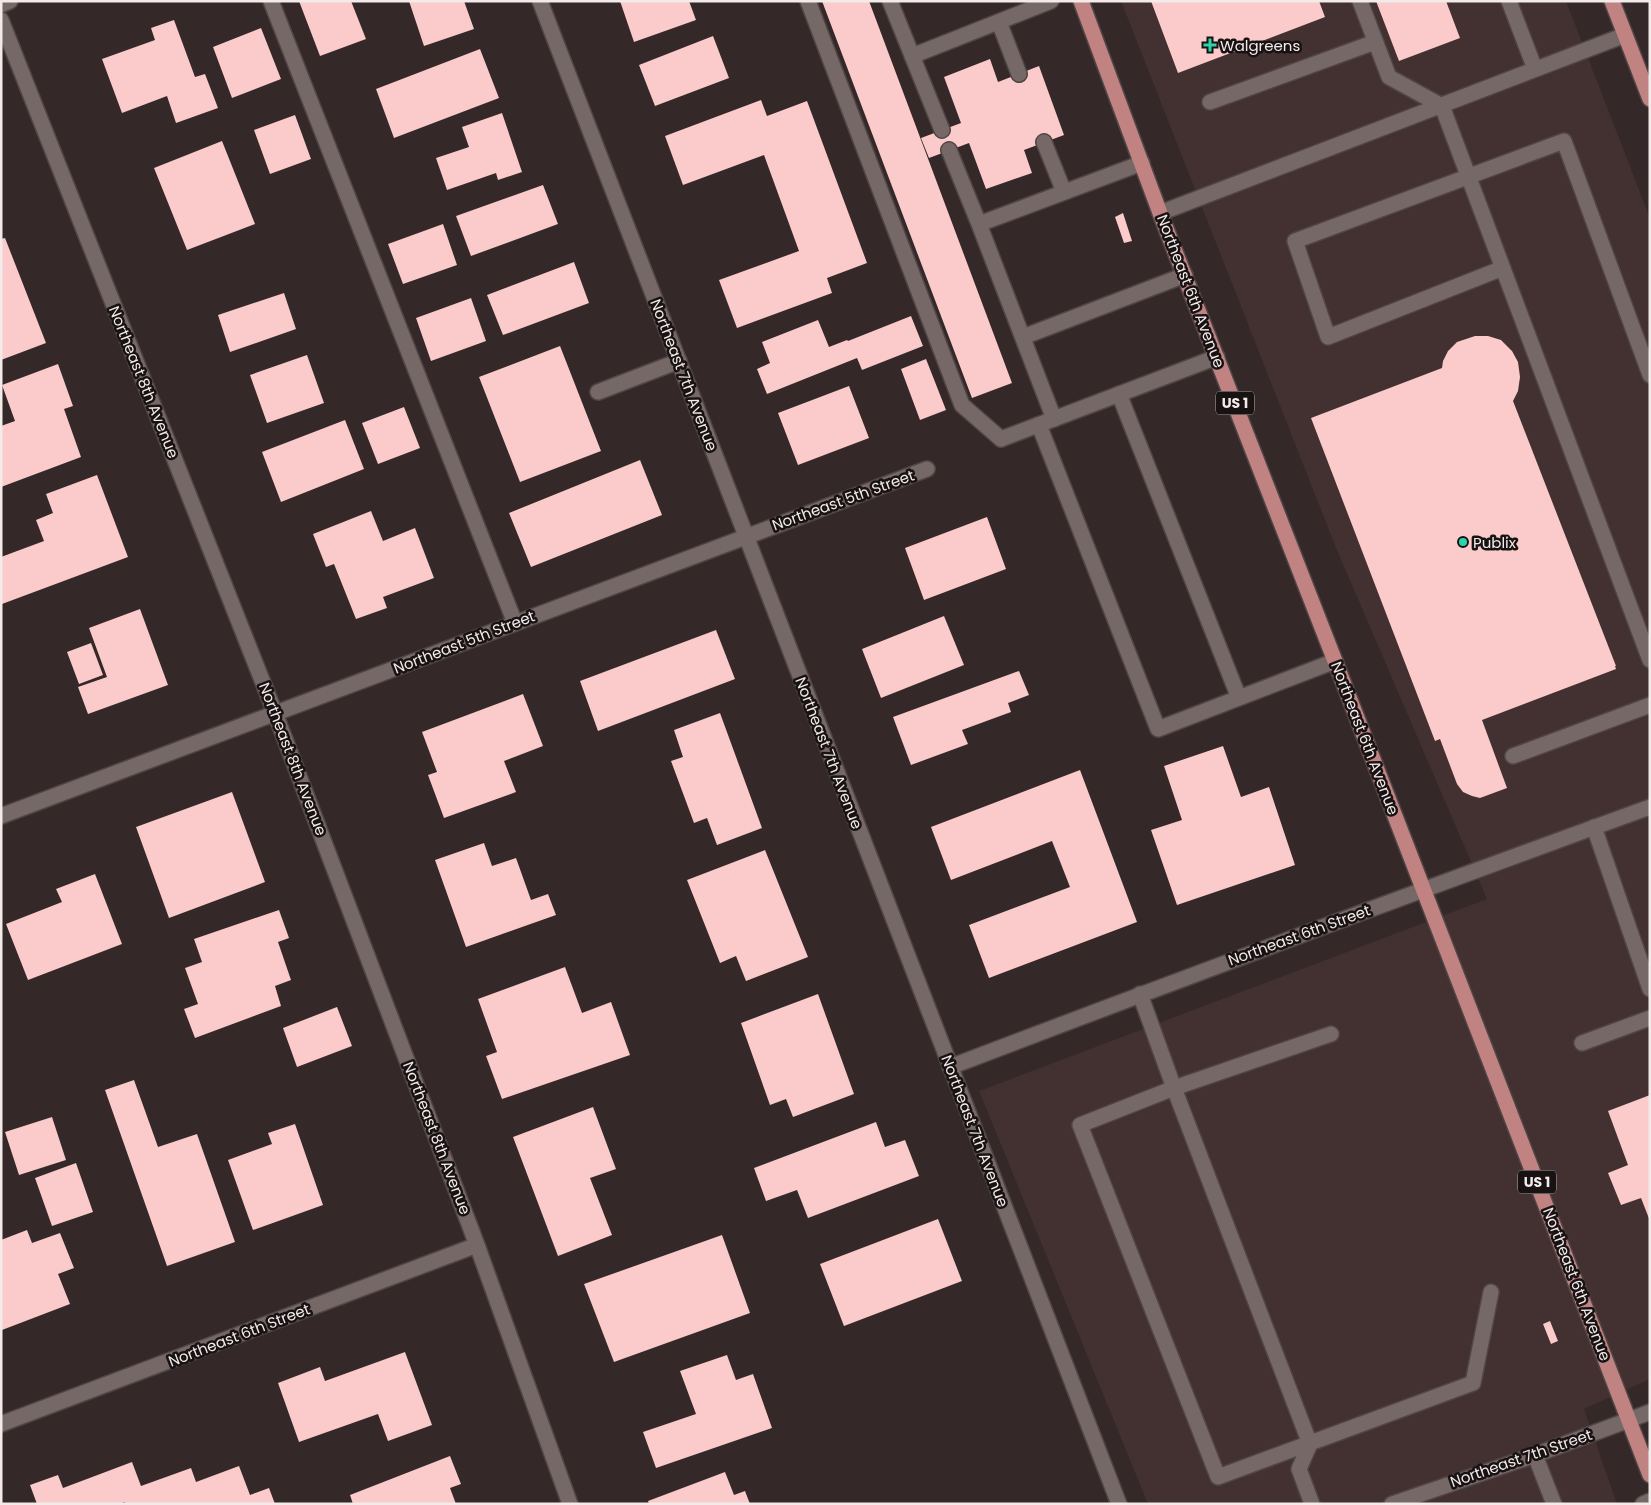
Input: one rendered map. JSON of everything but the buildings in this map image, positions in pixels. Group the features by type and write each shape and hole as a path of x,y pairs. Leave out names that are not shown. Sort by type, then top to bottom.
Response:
{"main road":[{"name":"Northeast 6th Avenue","path":"1081,1 1160,213 1336,661 1650,1475"},
{"path":"1612,1 1650,99"}],"street":[{"path":"1,4 10,1"},
{"path":"271,1 515,623"},
{"name":"Northeast 7th Avenue","path":"540,1 1119,1504"},
{"path":"808,1 962,405 1001,439 1217,357"},
{"path":"890,1 942,130"},
{"path":"912,56 1051,1"},
{"path":"1360,1 1389,78 1442,106 1650,660"},
{"path":"1509,1 1535,69"},
{"name":"Northeast 8th Avenue","path":"1,20 275,713 477,1245 570,1504"},
{"path":"999,22 1019,74"},
{"path":"1160,213 1625,35"},
{"path":"1210,102 1375,42"},
{"path":"1503,268 1328,337 1295,241 1564,140 1650,375"},
{"path":"1044,142 1064,192"},
{"path":"950,150 1054,419"},
{"path":"979,224 1142,163"},
{"path":"1023,337 1185,275"},
{"path":"598,392 678,360"},
{"path":"1119,394 1239,698"},
{"path":"1039,425 1158,729 1336,661"},
{"name":"Northeast 5th Street","path":"1,816 927,469"},
{"path":"1513,756 1650,705"},
{"name":"Northeast 6th Street","path":"950,1067 1424,888 1650,807"},
{"path":"1594,827 1650,990"},
{"path":"1140,994 1310,1444 1299,1469 1312,1504"},
{"path":"1582,1042 1650,1018"},
{"path":"1331,1034 1174,1088 1080,1125 1218,1477 1473,1383 1491,1292"},
{"name":"Northeast 6th Street","path":"1,1424 477,1245"},
{"name":"Northeast 7th Street","path":"1392,1504 1409,1501 1650,1412"},
{"path":"1535,1455 1554,1504"},
{"path":"1643,1504 1650,1501"}],"shaded area":[{"path":"1121,1 1566,1 1650,218 1650,1379 1584,1409 1617,1504 1148,1504 979,1091 1487,899 1336,548"}],"place":[{"name":"Walgreens","path":"1210,45"},
{"name":"Publix","path":"1463,542"}]}
